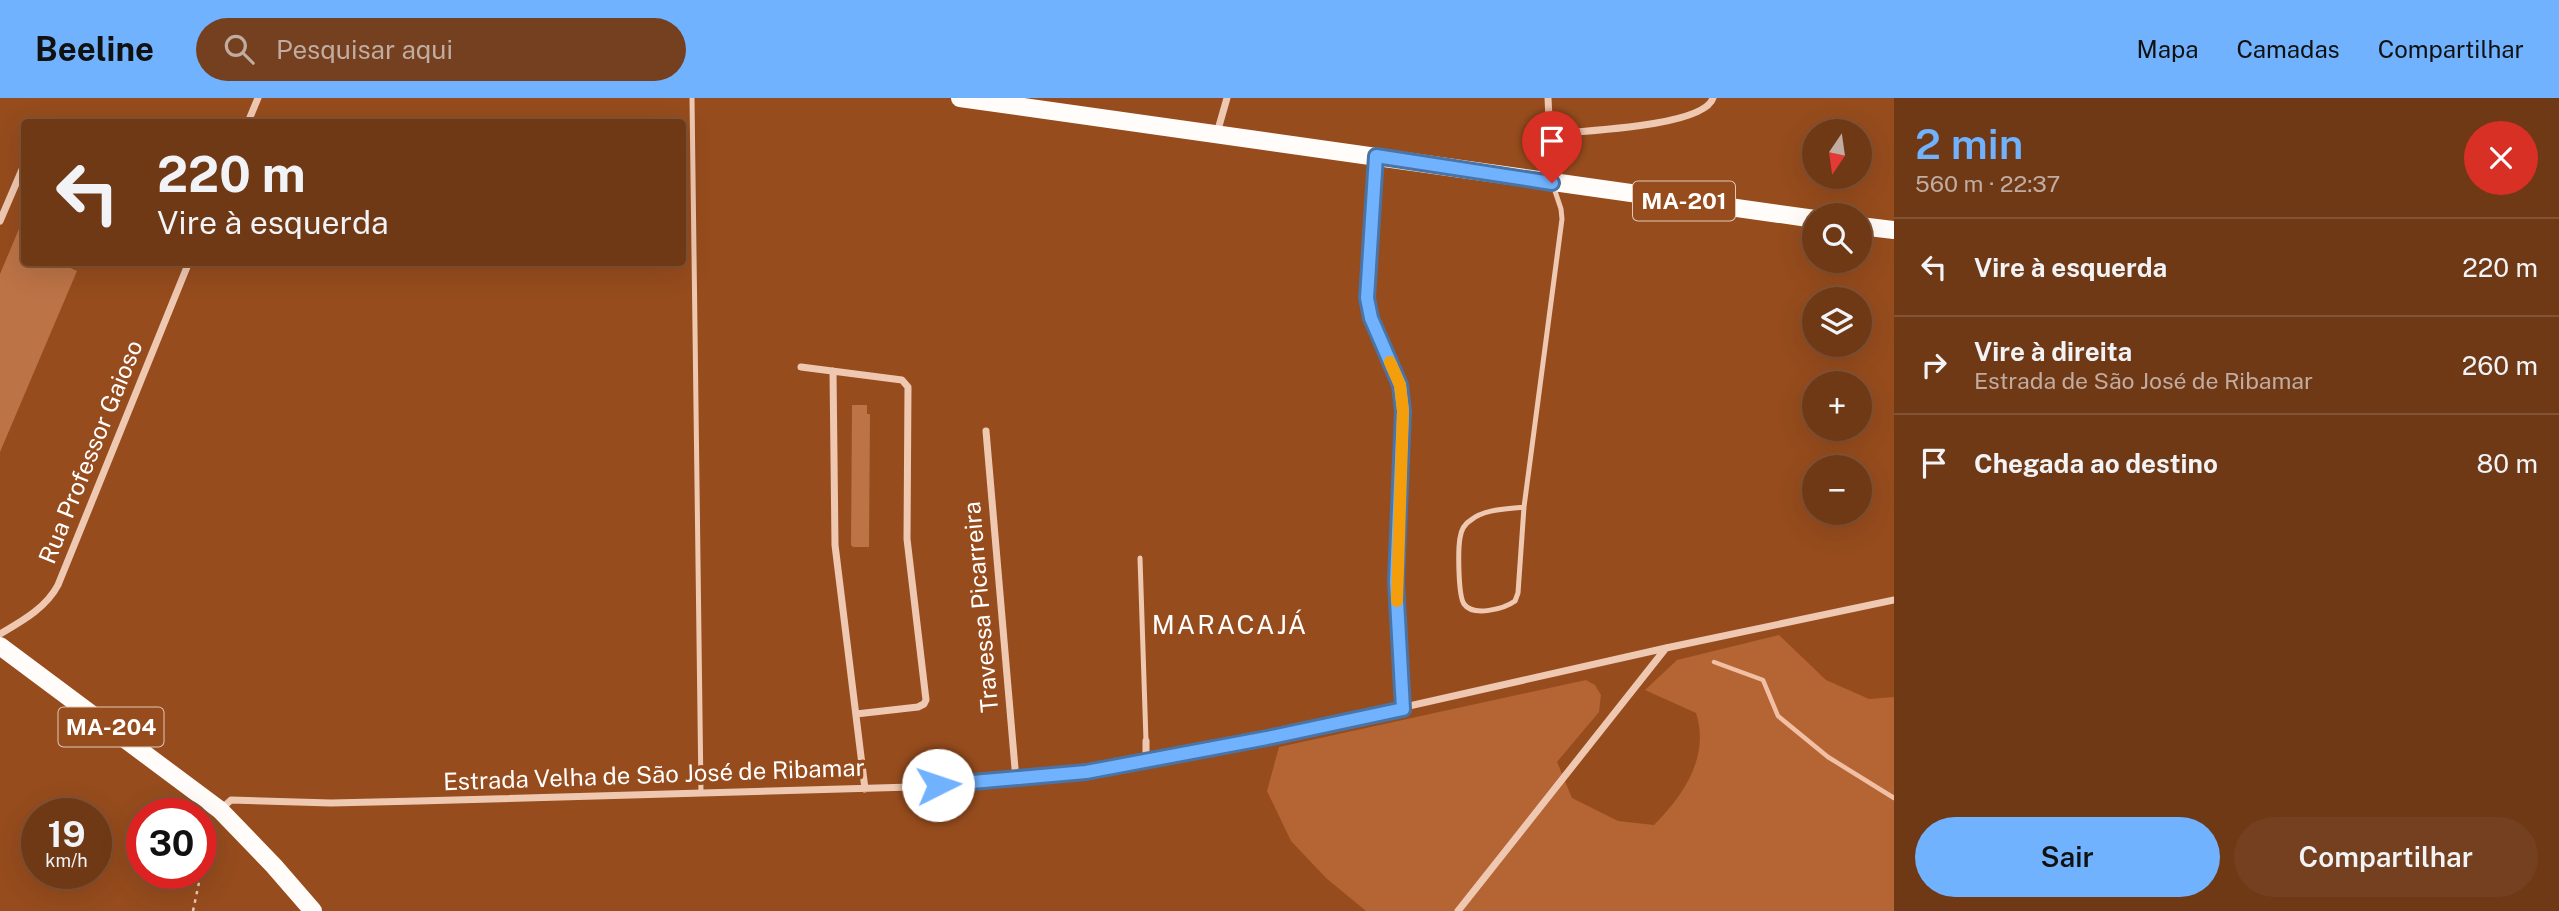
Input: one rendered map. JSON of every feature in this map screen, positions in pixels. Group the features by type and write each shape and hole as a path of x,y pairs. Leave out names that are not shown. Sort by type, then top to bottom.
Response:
{"main road":[{"name":"MA-201","path":"960,98 1802,217"},
{"path":"1872,227 1894,230"},
{"name":"MA-204","path":"0,646 220,810 313,911"}],"street":[{"path":"249,119 258,98"},
{"path":"1216,133 1227,98"},
{"path":"1548,98 1552,183"},
{"path":"1550,134 1647,125 1700,112 1710,105 1713,98"},
{"path":"0,221 21,172"},
{"name":"Rua Professor Gaioso","path":"0,634 36,611 53,595 187,266"},
{"path":"801,367 902,380 908,387 907,539 926,699 924,704 918,707 856,714"},
{"path":"833,371 835,545 865,789"},
{"name":"Travessa Picarreira","path":"986,431 1016,780"},
{"name":"Estrada Velha de São José de Ribamar","path":"220,810 232,800 331,803 865,789 1016,780 1086,772 1267,738 1666,648 1894,600"},
{"path":"1458,911 1666,648"},
{"path":"1403,691 1403,709"},
{"path":"1146,741 1146,761"}],"lane":[{"path":"692,98 701,793"},
{"path":"1376,156 1367,298 1371,318 1400,385 1403,411 1396,582 1403,691"},
{"path":"1524,507 1476,516 1463,528 1459,543 1461,596 1466,607 1471,610 1496,610 1515,601 1518,593 1524,507 1562,219 1552,183"},
{"path":"1140,558 1146,741"}],"path":[{"path":"193,911 198,889"}],"shaded area":[{"path":"1779,635 1826,680 1869,699 1894,697 1894,911 1366,911 1326,878 1291,841 1267,791 1279,747 1586,680 1595,685 1601,695 1599,712 1557,762 1572,798 1618,821 1654,825 1675,801 1692,774 1700,744 1699,729 1696,713 1645,690 1677,660"}],"building":[{"path":"21,224 21,266 66,266 77,271 0,452 0,274"},
{"path":"852,405 867,405 867,414 870,414 869,547 851,545"}],"waterway":[{"path":"1714,662 1763,680 1778,716 1828,757 1894,798"}],"slow traffic":[{"path":"1390,362 1400,385 1403,411 1397,601"}],"district":[{"name":"MARACAJÁ","path":"1230,625"}],"route":[{"path":"938,785 1086,772 1403,709 1396,582 1403,411 1400,385 1371,318 1367,298 1376,156 1552,183"}]}
